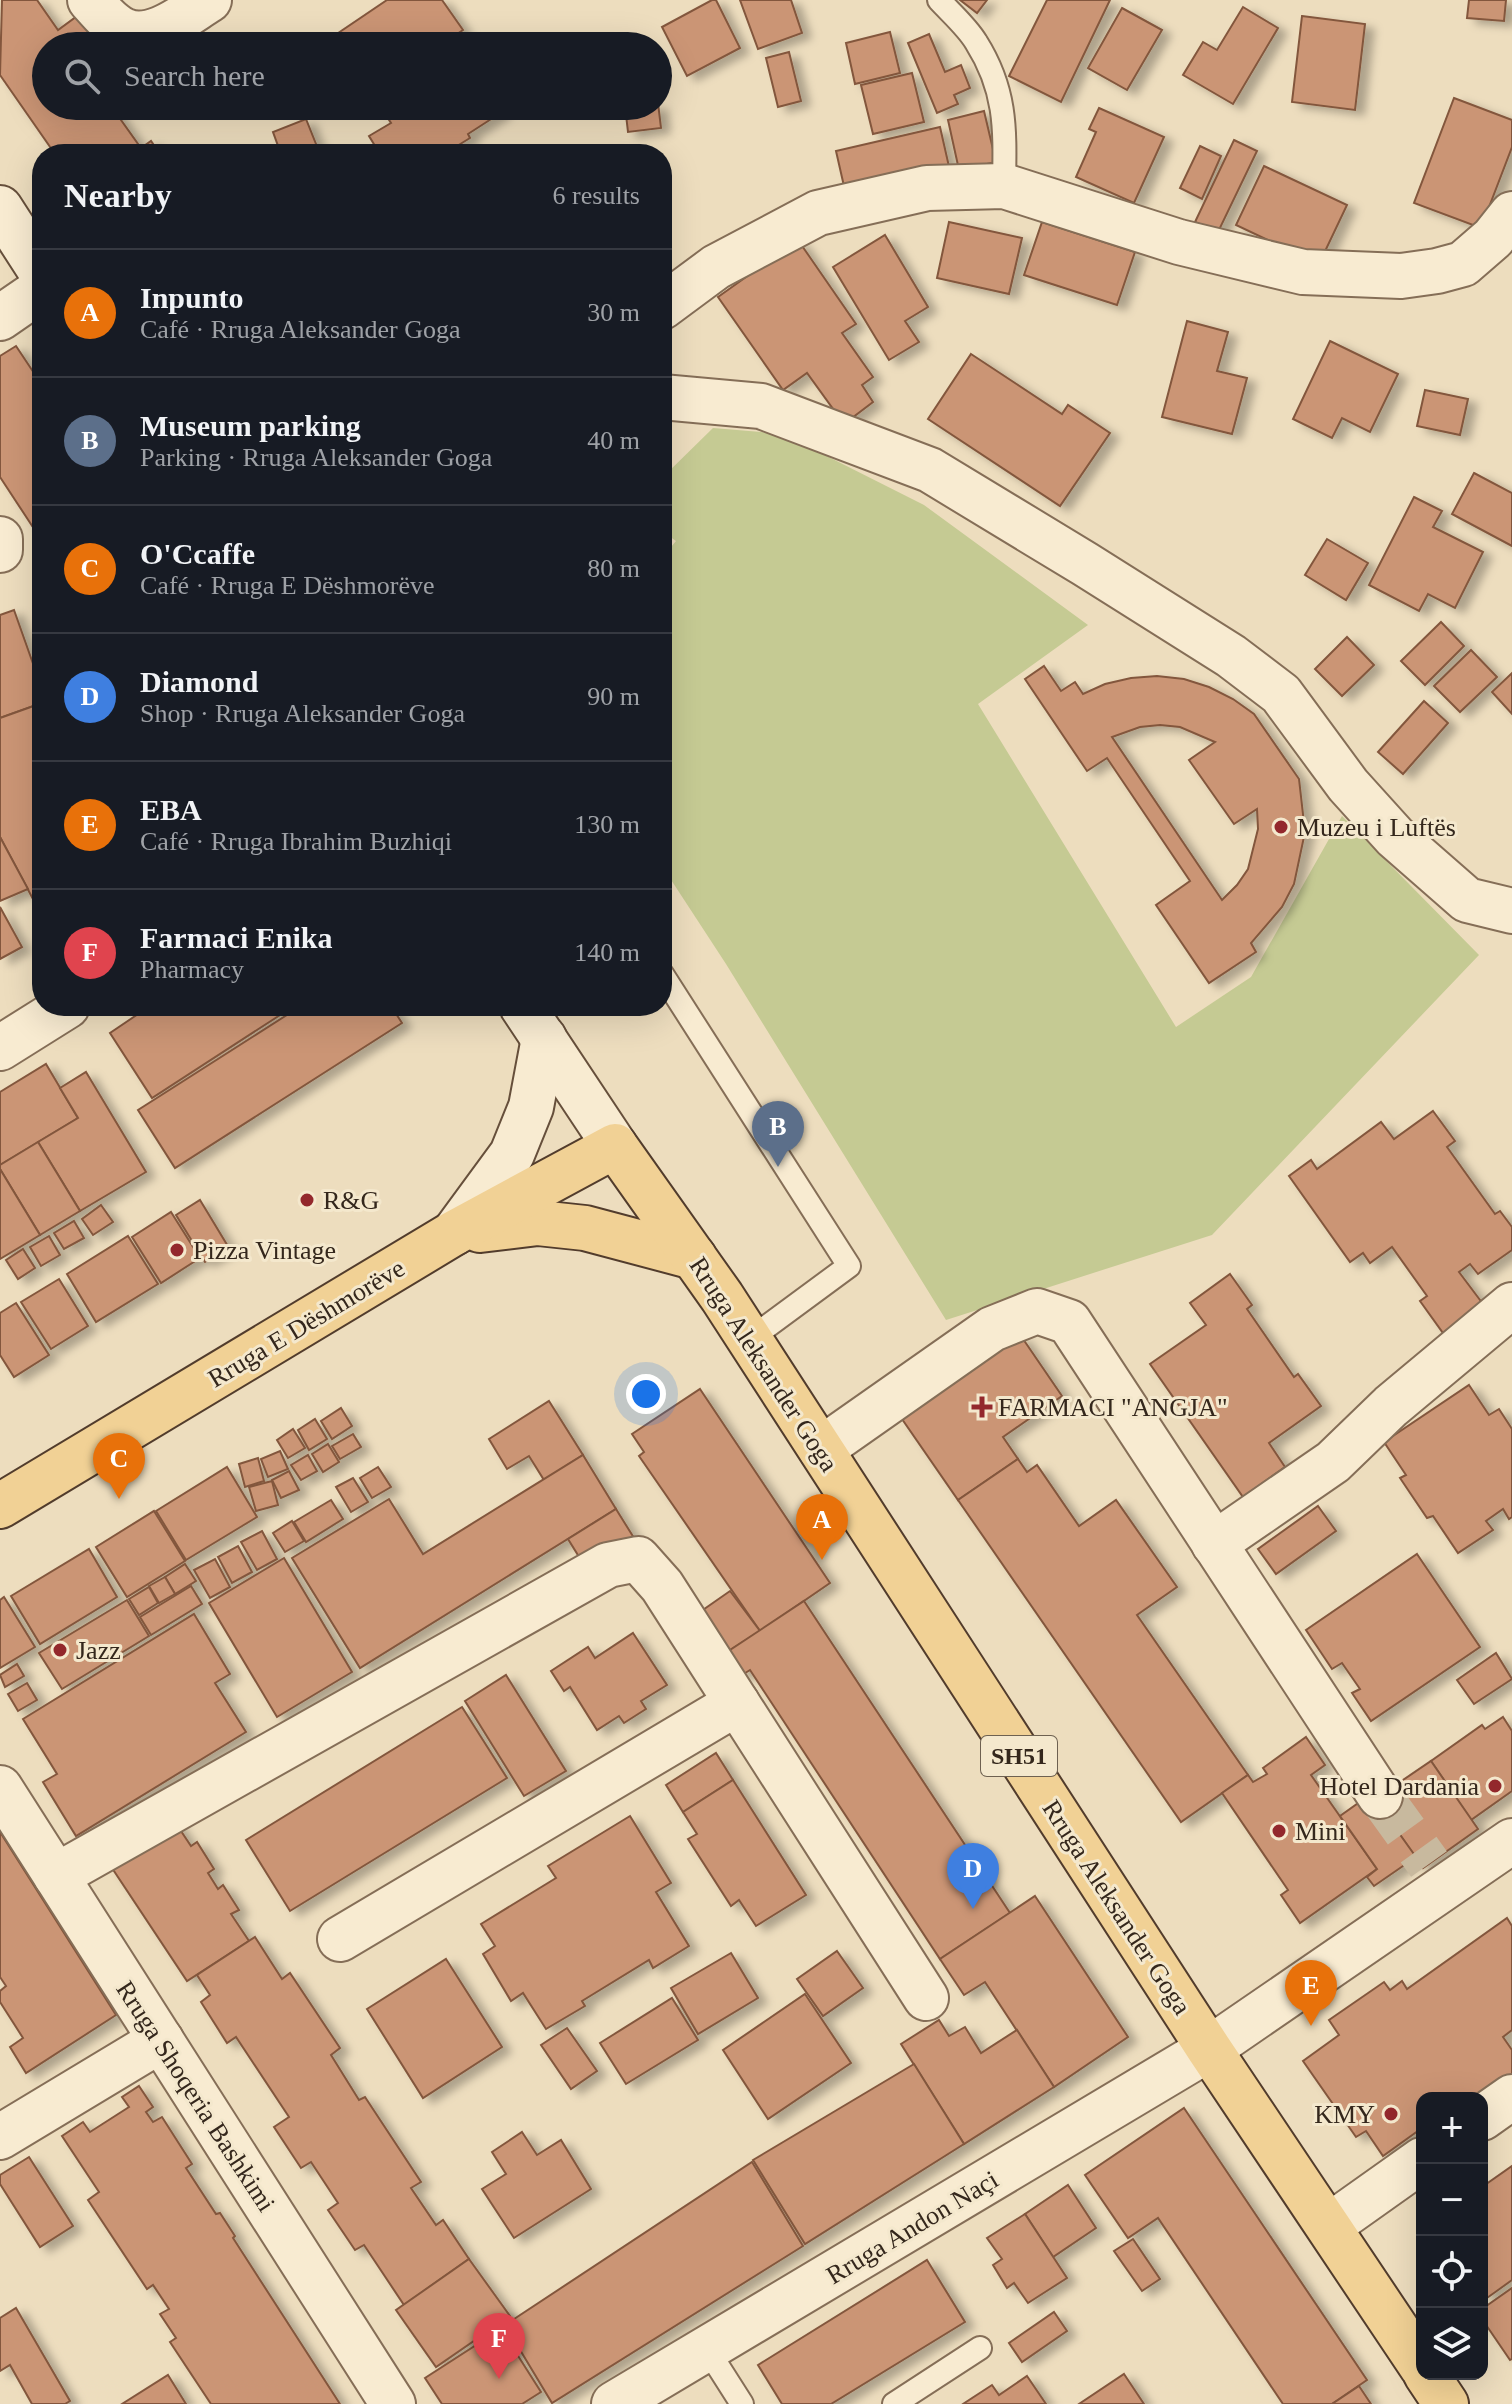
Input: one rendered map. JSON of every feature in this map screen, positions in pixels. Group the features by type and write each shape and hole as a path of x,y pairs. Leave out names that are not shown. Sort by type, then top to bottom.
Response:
{"main road":[{"name":"Rruga Aleksander Goga","path":"615,1146 750,1339 1209,2049 1416,2358"},
{"name":"Rruga E Dëshmorëve","path":"0,1506 454,1233 615,1146"},
{"path":"454,1233 538,1223 585,1228 694,1257"},
{"path":"1430,2380 1446,2404"}],"street":[{"path":"90,0 123,31 131,32"},
{"path":"148,32 157,31 209,0"},
{"path":"672,300 716,267 818,213 927,188 1004,186 1179,242 1303,272 1401,276 1463,264 1493,238 1512,214"},
{"path":"0,208 32,258"},
{"path":"0,318 32,296"},
{"path":"672,398 761,406 930,470 1072,556 1231,656 1281,694 1348,785 1395,837 1467,900 1512,911"},
{"path":"0,539 0,550"},
{"path":"0,1048 51,1016"},
{"path":"454,1233 512,1154 531,1107 533,1022"},
{"name":"Rruga Aleksander Goga","path":"533,1022 615,1146"},
{"path":"1214,1544 1333,1462 1391,1406 1512,1305"},
{"path":"821,1449 992,1329 1037,1311 1069,1322 1380,1796"},
{"path":"56,1876 608,1565 638,1559 662,1586 926,1998"},
{"path":"340,1939 737,1703"},
{"name":"Rruga Shoqeria Bashkimi","path":"0,1788 393,2404"},
{"name":"Rruga Andon Naçi","path":"614,2404 1209,2049 1436,1877 1512,1841"},
{"path":"4,2126 161,2040"},
{"path":"1488,2114 1512,2097"},
{"path":"1329,2226 1416,2164"}],"lane":[{"path":"939,0 975,40 998,83 1005,127 1004,186"},
{"path":"672,990 849,1266 750,1339"},
{"path":"894,2404 980,2348"},
{"path":"707,2349 742,2404"}],"green space":[{"path":"713,428 783,434 924,505 1088,625 978,704 1176,1027 1251,977 1342,816 1479,955 1212,1235 946,1320 672,881 672,546 676,541 672,538 672,468"}],"building":[{"path":"2,0 37,0 58,30 84,11 98,32 32,32 32,120 121,120 138,144 48,144 0,75"},
{"path":"387,0 442,0 463,30 460,32 340,32"},
{"path":"716,0 740,48 687,76 672,47 672,32 665,32 662,27"},
{"path":"740,0 791,0 802,33 758,49"},
{"path":"960,0 987,0 977,13"},
{"path":"1047,0 1110,0 1061,102 1009,76"},
{"path":"1469,0 1506,0 1504,21 1467,18"},
{"path":"1243,7 1278,28 1233,104 1183,75 1203,42 1217,50"},
{"path":"1122,8 1162,30 1127,90 1088,68"},
{"path":"1302,16 1365,24 1355,110 1292,102"},
{"path":"890,32 900,73 855,84 846,43"},
{"path":"929,34 945,72 961,65 970,88 954,95 958,104 937,113 908,43"},
{"path":"789,52 801,101 778,107 766,58"},
{"path":"912,73 924,122 873,134 861,85"},
{"path":"1454,98 1512,120 1512,147 1481,228 1414,203"},
{"path":"1099,108 1164,137 1134,203 1076,177 1096,132 1089,129"},
{"path":"984,111 996,162 959,170 948,120"},
{"path":"306,120 316,144 277,144 273,132"},
{"path":"389,120 490,120 468,134 470,138 460,144 374,144 369,136 391,123"},
{"path":"627,120 660,120 661,128 628,132"},
{"path":"940,127 950,171 846,195 836,151"},
{"path":"1234,140 1257,151 1218,232 1195,222"},
{"path":"1200,146 1221,156 1202,199 1180,188"},
{"path":"1264,166 1347,205 1319,264 1236,225"},
{"path":"949,222 1022,238 1009,294 937,278"},
{"path":"1042,222 1135,252 1117,305 1024,275"},
{"path":"885,235 928,307 905,321 919,342 889,360 833,267"},
{"path":"798,240 856,324 842,333 873,377 862,385 873,402 844,424 807,373 783,390 718,297"},
{"path":"1187,321 1228,332 1217,371 1247,378 1232,434 1162,417"},
{"path":"1330,341 1398,374 1370,432 1342,418 1332,438 1293,419"},
{"path":"16,346 32,370 32,526 0,477 0,356"},
{"path":"971,354 1062,414 1068,405 1110,433 1060,506 928,419"},
{"path":"1425,390 1468,399 1460,435 1417,426"},
{"path":"1474,473 1512,493 1512,546 1452,514"},
{"path":"1414,497 1442,511 1433,527 1483,552 1455,608 1428,594 1419,611 1369,585"},
{"path":"1327,539 1368,563 1346,600 1305,575"},
{"path":"14,610 32,661 32,707 0,718 0,615"},
{"path":"1441,622 1464,646 1425,685 1401,661"},
{"path":"1347,637 1374,665 1342,696 1315,669"},
{"path":"1471,650 1497,677 1460,712 1434,686"},
{"name":"Muzeu i Luftës","path":"1044,666 1061,691 1075,682 1083,694 1105,684 1131,678 1157,676 1184,679 1233,699 1254,714 1299,779 1305,832 1294,884 1282,907 1251,943 1256,952 1209,983 1156,905 1190,881 1107,758 1087,771 1025,679","holes":["1140,727 1180,727 1215,742 1189,760 1234,824 1257,809 1258,829 1248,869 1222,900 1112,737"]},
{"path":"1512,673 1512,714 1492,692"},
{"path":"1424,701 1448,723 1403,774 1378,752"},
{"path":"32,707 32,897 0,837 0,718"},
{"path":"0,837 28,889 0,901"},
{"path":"0,907 22,947 0,959"},
{"path":"135,1016 279,1016 152,1098 110,1033"},
{"path":"285,1016 397,1016 402,1023 175,1168 138,1110"},
{"path":"46,1064 78,1118 0,1165 0,1092"},
{"path":"86,1072 146,1172 80,1211 38,1142 78,1118 60,1088"},
{"path":"1433,1111 1455,1141 1447,1147 1495,1214 1500,1211 1512,1227 1512,1250 1478,1274 1470,1264 1459,1272 1483,1304 1443,1333 1420,1301 1427,1296 1392,1247 1370,1263 1363,1253 1350,1262 1289,1176 1311,1160 1317,1169 1381,1122 1394,1139"},
{"path":"38,1142 80,1211 40,1235 0,1169 0,1165"},
{"path":"0,1169 40,1235 0,1259"},
{"path":"200,1200 229,1248 205,1262 176,1215"},
{"path":"101,1205 113,1222 93,1235 82,1219"},
{"path":"171,1212 200,1258 161,1283 132,1237"},
{"path":"74,1221 84,1238 64,1249 54,1233"},
{"path":"49,1236 60,1255 41,1266 30,1247"},
{"path":"128,1236 158,1284 96,1322 67,1274"},
{"path":"23,1249 35,1268 18,1279 6,1260"},
{"path":"1230,1274 1252,1305 1247,1309 1294,1377 1298,1374 1321,1406 1269,1443 1285,1467 1243,1497 1150,1364 1206,1325 1190,1303"},
{"path":"59,1279 88,1326 51,1349 21,1302"},
{"path":"16,1303 49,1355 14,1377 0,1355 0,1313"},
{"name":"FARMACI \"ANGJA\"","path":"1021,1336 1062,1396 1003,1437 1018,1459 958,1500 902,1419"},
{"path":"1469,1385 1489,1415 1499,1409 1512,1429 1512,1517 1509,1519 1503,1509 1486,1521 1493,1530 1458,1553 1433,1516 1427,1518 1400,1478 1406,1475 1384,1442"},
{"path":"700,1389 830,1583 760,1631 639,1456 644,1452 632,1434"},
{"path":"549,1401 583,1455 544,1480 529,1456 507,1469 489,1439"},
{"path":"341,1408 352,1426 332,1439 321,1421"},
{"path":"315,1419 327,1439 309,1450 298,1430"},
{"path":"293,1429 305,1448 288,1458 277,1440"},
{"path":"353,1434 361,1447 340,1459 332,1446"},
{"path":"328,1444 339,1462 323,1472 312,1454"},
{"path":"280,1451 288,1469 268,1477 261,1459"},
{"path":"308,1455 317,1471 301,1480 291,1465"},
{"path":"583,1455 616,1509 360,1668 292,1558 389,1499 423,1554"},
{"path":"258,1458 264,1481 245,1487 239,1464"},
{"path":"1018,1459 1027,1472 1037,1465 1079,1526 1116,1500 1177,1587 1137,1615 1248,1775 1181,1822 958,1500"},
{"path":"227,1467 257,1517 186,1560 156,1511"},
{"path":"378,1467 391,1487 372,1498 360,1478"},
{"path":"289,1471 299,1490 281,1498 272,1480"},
{"path":"353,1478 368,1502 351,1512 336,1487"},
{"path":"272,1481 278,1505 256,1511 249,1487"},
{"path":"331,1500 343,1519 306,1542 294,1522"},
{"path":"1318,1506 1336,1531 1276,1574 1258,1549"},
{"path":"616,1509 634,1538 586,1568 568,1539"},
{"path":"154,1511 185,1561 127,1597 96,1547"},
{"path":"292,1521 304,1541 285,1552 273,1533"},
{"path":"262,1531 277,1559 257,1570 241,1542"},
{"path":"238,1546 252,1572 232,1583 218,1557"},
{"path":"89,1549 117,1597 40,1644 11,1596"},
{"path":"1417,1554 1480,1647 1371,1721 1352,1693 1360,1689 1342,1663 1332,1669 1306,1630"},
{"path":"284,1558 352,1672 277,1717 209,1603"},
{"path":"215,1559 230,1587 210,1598 194,1570"},
{"path":"185,1564 196,1581 175,1594 165,1577"},
{"path":"165,1577 175,1594 159,1603 149,1586"},
{"path":"191,1586 202,1604 151,1635 140,1617"},
{"path":"149,1587 158,1603 139,1615 129,1599"},
{"path":"730,1591 760,1631 727,1652 700,1612"},
{"path":"4,1597 35,1647 0,1668 0,1600"},
{"path":"127,1600 149,1636 62,1689 39,1653"},
{"path":"804,1601 1010,1913 940,1959 750,1670 742,1675 727,1652"},
{"path":"194,1614 230,1674 215,1683 246,1732 76,1836 43,1782 57,1774 23,1719"},
{"path":"633,1633 667,1685 641,1701 646,1709 624,1723 619,1716 597,1730 570,1687 564,1691 551,1671 588,1647 595,1658"},
{"path":"1496,1653 1512,1679 1474,1704 1457,1680"},
{"path":"17,1664 24,1676 5,1687 0,1675"},
{"path":"506,1675 566,1771 524,1796 465,1701"},
{"path":"27,1683 37,1700 18,1711 8,1694"},
{"path":"462,1707 507,1778 290,1911 246,1840"},
{"path":"1503,1717 1512,1731 1512,1791 1471,1820 1431,1761 1482,1725 1485,1729"},
{"path":"1306,1737 1325,1765 1311,1775 1377,1869 1300,1923 1281,1895 1288,1890 1222,1793 1248,1775 1253,1782 1267,1774 1263,1768"},
{"path":"716,1753 733,1780 683,1812 666,1785"},
{"path":"1431,1761 1478,1829 1423,1868 1375,1799"},
{"path":"733,1780 806,1895 756,1926 739,1900 731,1906 688,1839 697,1834 683,1812"},
{"path":"1371,1794 1416,1857 1374,1886 1367,1877 1377,1869 1340,1816"},
{"path":"630,1816 671,1883 656,1892 689,1946 653,1968 649,1960 582,2001 585,2006 546,2029 523,1993 511,2001 483,1954 495,1946 481,1924 556,1878 548,1866"},
{"path":"175,1822 191,1846 197,1842 214,1869 208,1873 218,1889 223,1885 239,1910 231,1914 249,1941 187,1981 110,1865"},
{"path":"0,1832 116,2015 26,2073 10,2047 23,2038 0,2002 0,1991 6,1986 0,1977"},
{"path":"1035,1896 1128,2037 1054,2087 985,1982 964,1995 940,1959"},
{"path":"1507,1918 1512,1926 1512,2030 1503,2037 1512,2050 1512,2079 1488,2094 1416,2092 1416,2132 1383,2156 1366,2131 1356,2137 1303,2061 1339,2035 1329,2020 1384,1982 1390,1990 1402,1981 1407,1989"},
{"path":"255,1937 282,1979 290,1973 340,2048 331,2055 359,2100 365,2097 421,2182 411,2188 436,2225 443,2220 469,2259 404,2305 364,2245 355,2250 328,2210 338,2203 311,2162 301,2168 274,2127 289,2117 236,2037 227,2043 201,2002 210,1995 197,1975"},
{"path":"837,1951 863,1988 823,2016 797,1979"},
{"path":"731,1953 758,1998 698,2034 671,1988"},
{"path":"446,1959 502,2047 423,2098 367,2009"},
{"path":"805,1994 851,2063 768,2119 723,2050"},
{"path":"672,1998 698,2040 626,2084 600,2043"},
{"path":"939,2020 949,2036 965,2027 981,2053 1017,2030 1054,2087 964,2144 901,2044"},
{"path":"567,2028 597,2071 571,2089 541,2045"},
{"path":"914,2064 964,2144 805,2244 753,2160"},
{"path":"139,2086 153,2107 146,2112 153,2122 162,2117 192,2164 186,2168 216,2214 220,2213 340,2404 211,2404 170,2342 176,2338 160,2314 169,2309 153,2285 147,2289 88,2200 99,2192 62,2136 83,2122 90,2132 129,2107 122,2097"},
{"path":"1184,2108 1367,2380 1332,2404 1283,2404 1158,2218 1128,2238 1085,2175"},
{"path":"522,2132 537,2155 561,2140 591,2189 514,2238 482,2189 506,2174 492,2152"},
{"path":"29,2157 73,2226 40,2247 0,2184 0,2175"},
{"path":"752,2162 803,2246 552,2403 505,2325"},
{"path":"1512,2166 1512,2280 1488,2297 1488,2236 1488,2183"},
{"path":"1068,2185 1096,2228 1053,2257 1025,2214"},
{"path":"1025,2214 1067,2278 1028,2303 1014,2283 1007,2288 993,2265 1002,2259 987,2238"},
{"path":"1133,2239 1160,2279 1142,2291 1114,2251"},
{"path":"469,2259 510,2316 436,2367 396,2310"},
{"path":"927,2260 965,2322 831,2404 782,2404 758,2365"},
{"path":"1512,2288 1510,2360 1488,2328 1488,2305"},
{"path":"16,2308 70,2401 65,2404 32,2404 10,2365 0,2371 0,2318"},
{"path":"1054,2312 1067,2331 1022,2362 1009,2343"},
{"path":"501,2329 541,2392 522,2404 442,2404 425,2378"},
{"path":"1124,2374 1144,2404 1079,2404"},
{"path":"168,2375 186,2404 122,2404"},
{"path":"1027,2376 1046,2404 963,2404 992,2385 999,2395"},
{"path":"1359,2386 1371,2404 1332,2404"}],"tunnel":[{"path":"1380,1796 1429,1864"}],"place":[{"name":"Muzeu i Luftës","path":"1281,827"},
{"name":"Museum parking","path":"778,1167"},
{"name":"R&G","path":"307,1200"},
{"name":"Pizza Vintage","path":"177,1250"},
{"name":"FARMACI \"ANGJA\"","path":"982,1407"},
{"name":"O'Ccaffe","path":"119,1499"},
{"name":"Inpunto","path":"822,1560"},
{"name":"Jazz","path":"60,1650"},
{"name":"Hotel Dardania","path":"1495,1786"},
{"name":"Mini","path":"1279,1831"},
{"name":"Diamond","path":"973,1909"},
{"name":"EBA","path":"1311,2026"},
{"name":"KMY","path":"1391,2114"},
{"name":"Farmaci Enika","path":"499,2379"}]}
